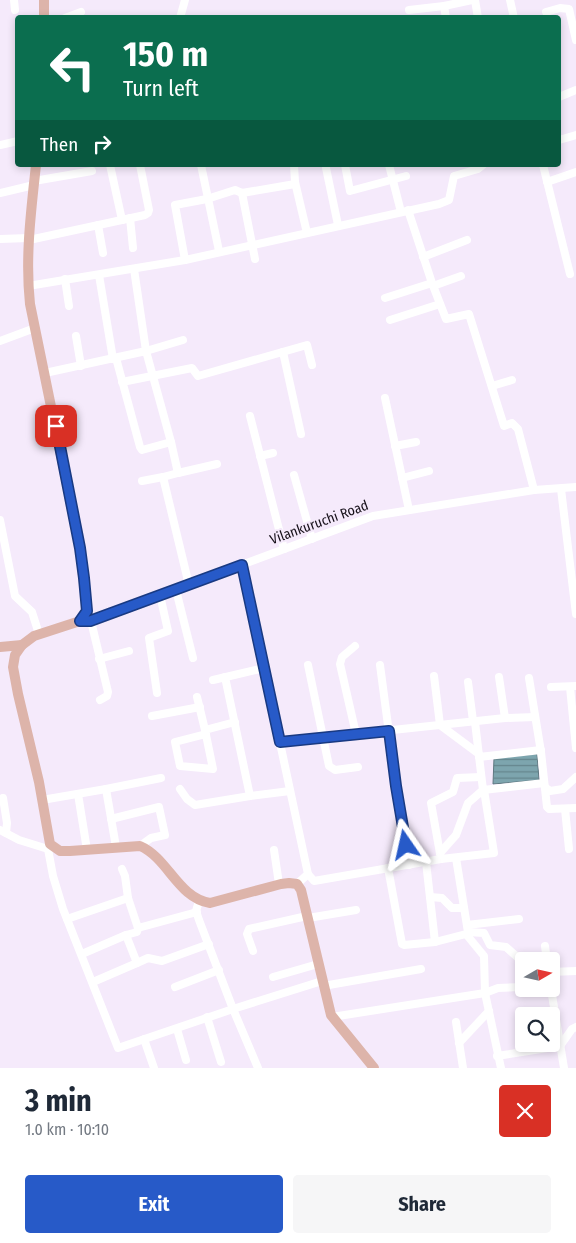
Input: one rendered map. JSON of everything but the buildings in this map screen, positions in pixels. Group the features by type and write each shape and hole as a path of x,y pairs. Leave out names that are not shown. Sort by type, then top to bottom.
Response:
{"main road":[{"path":"44,0 44,15"},
{"path":"36,167 29,239 28,286 80,548 87,611 85,621 39,634 22,645 15,655 13,667 42,800 50,848 60,851 140,846 149,850 183,888 199,901 210,903 280,884 297,884 301,890 322,983 332,1017 374,1068"},
{"path":"0,648 22,645"}],"street":[{"path":"14,0 15,10"},
{"path":"181,15 185,0"},
{"path":"409,10 474,0 477,15"},
{"path":"510,0 513,15"},
{"path":"444,6 446,15"},
{"path":"546,12 560,8 569,10 576,40"},
{"path":"72,15 80,12"},
{"path":"561,96 576,90"},
{"path":"561,139 576,135"},
{"path":"0,145 15,142"},
{"path":"110,167 122,220"},
{"path":"0,239 29,239 148,213 140,167"},
{"path":"201,167 219,251"},
{"path":"294,167 296,184 307,232"},
{"path":"345,167 350,191 406,176"},
{"path":"390,167 446,319 469,314 504,426 512,423 518,429 534,490"},
{"path":"543,167 570,274"},
{"path":"326,168 338,225"},
{"path":"28,286 185,260 449,200 454,176 469,168"},
{"path":"0,193 34,183 92,171"},
{"path":"546,182 576,172"},
{"path":"185,260 175,205 207,199 235,190 242,193 296,184"},
{"path":"242,193 255,259"},
{"path":"130,218 133,248"},
{"path":"98,225 103,253"},
{"path":"423,257 467,240"},
{"path":"134,269 146,351 178,473"},
{"path":"98,275 115,358 140,447 142,450 171,442"},
{"path":"385,298 460,276"},
{"path":"65,279 69,306"},
{"path":"390,320 440,304"},
{"path":"0,341 35,328"},
{"path":"76,336 81,366"},
{"path":"45,373 146,351 183,340"},
{"path":"122,382 192,368 198,376 306,345 312,365"},
{"path":"283,352 301,434"},
{"path":"492,386 512,380"},
{"path":"385,398 409,510"},
{"path":"250,416 284,549"},
{"path":"395,446 416,442"},
{"path":"260,456 273,453"},
{"path":"142,481 217,464"},
{"path":"402,478 429,471"},
{"path":"294,475 312,539"},
{"path":"163,477 189,584"},
{"name":"Vilankuruchi Road","path":"85,621 160,596 373,516 534,490 576,487"},
{"path":"561,489 576,614"},
{"path":"0,520 15,596 32,612 39,634"},
{"path":"242,565 308,874 314,881 426,862 440,856 456,835 468,803 483,790 544,785"},
{"path":"176,590 193,658"},
{"path":"157,693 149,638 168,631 160,596"},
{"path":"85,621 99,659 108,692 107,696 100,700"},
{"path":"355,646 342,657 340,664 356,734"},
{"path":"99,659 129,651"},
{"path":"308,665 331,768 335,770 358,767"},
{"path":"380,665 396,786 409,865"},
{"path":"213,680 264,668"},
{"path":"434,676 440,725 479,755 541,750"},
{"path":"225,677 250,796"},
{"path":"499,677 505,718"},
{"path":"529,678 541,750 547,807 549,809 576,808"},
{"path":"440,856 456,858 494,853 468,682"},
{"path":"551,687 573,686 576,748"},
{"path":"197,697 206,732 213,769 180,766 175,742 206,732 235,722"},
{"path":"152,716 200,707"},
{"path":"280,742 505,718 534,717"},
{"path":"440,856 431,803 453,792 457,778 481,777"},
{"path":"544,785 549,791 561,789 576,777"},
{"path":"42,800 161,778"},
{"path":"106,789 116,847"},
{"path":"180,789 187,799 195,805 290,790"},
{"path":"78,794 87,850"},
{"path":"3,798 7,823 3,831 19,840 50,848 53,876 118,1048 207,1017 322,983 421,969"},
{"path":"111,819 159,807 165,835 151,838 140,846"},
{"path":"565,809 569,849"},
{"path":"274,850 280,884"},
{"path":"456,858 467,930 484,956 485,993 501,1068"},
{"path":"426,862 435,942"},
{"path":"122,868 128,898 138,928"},
{"path":"388,868 402,944 404,946 435,942 467,930 520,919"},
{"path":"297,884 308,874"},
{"path":"68,919 128,898"},
{"path":"430,898 442,898 452,908 464,908"},
{"path":"199,901 197,912 233,1009 258,1068"},
{"path":"253,952 247,934 249,929 356,910"},
{"path":"82,954 136,932 138,928 197,912"},
{"path":"467,930 484,933 490,944"},
{"path":"126,936 137,963"},
{"path":"93,982 148,958 162,961 209,944"},
{"path":"480,950 490,944 506,947 515,955"},
{"path":"545,946 546,952"},
{"path":"274,977 318,964"},
{"path":"175,987 219,970"},
{"path":"560,972 576,971"},
{"path":"332,1017 485,993 498,988 515,987"},
{"path":"459,1043 489,1011"},
{"path":"207,1017 221,1062"},
{"path":"456,1022 463,1068"},
{"path":"564,1068 560,1046 572,1029 576,1028"},
{"path":"177,1029 186,1060"},
{"path":"144,1039 154,1068"},
{"path":"498,1056 523,1052"}],"water":[{"path":"537,754 539,780 493,784 494,758"}],"route":[{"path":"56,426 80,548 86,593 87,611 80,621 90,621 242,565 280,742 389,731 400,817 406,845"}]}
